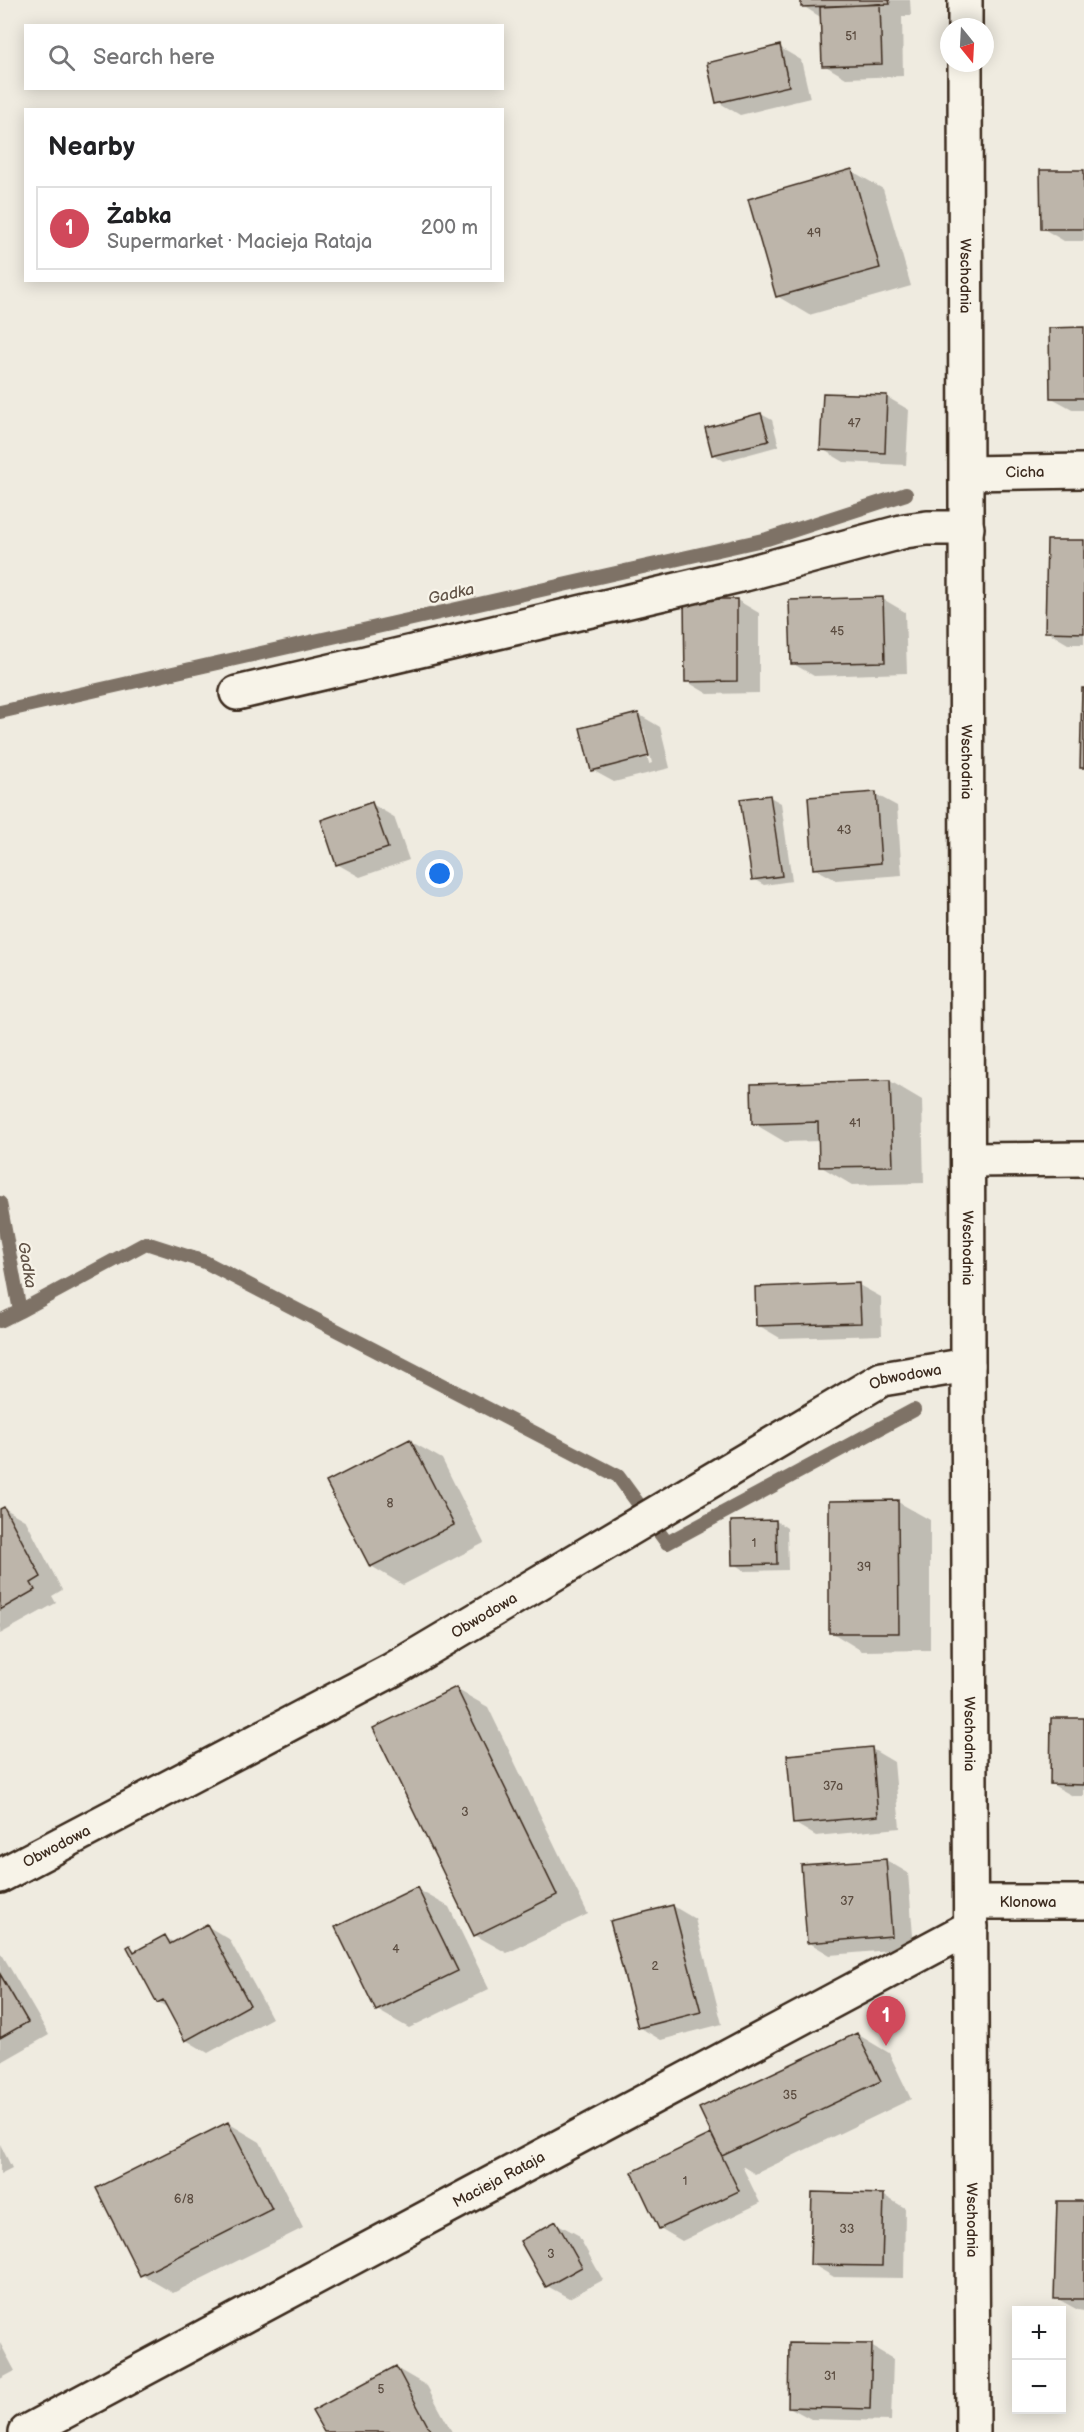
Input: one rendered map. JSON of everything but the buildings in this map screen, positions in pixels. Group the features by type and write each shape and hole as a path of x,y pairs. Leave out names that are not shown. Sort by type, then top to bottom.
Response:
{"street":[{"path":"965,0 965,18"},
{"name":"Wschodnia","path":"965,72 973,2432"},
{"name":"Cicha","path":"967,472 1084,471"},
{"path":"237,693 745,574 905,531 927,528 967,528"},
{"path":"968,1160 1084,1159"},
{"name":"Obwodowa","path":"0,1876 392,1670 882,1379 968,1365"},
{"name":"Klonowa","path":"972,1915 1084,1902"},
{"name":"Macieja Rataja","path":"26,2432 972,1915"}],"waterway":[{"name":"Gadka","path":"0,712 767,539 906,494"},
{"name":"Gadka","path":"0,1203 20,1311 0,1321"},
{"path":"20,1311 146,1243 205,1262 618,1476 667,1543 914,1410"}],"place":[{"name":"Żabka","path":"886,2046"}]}
